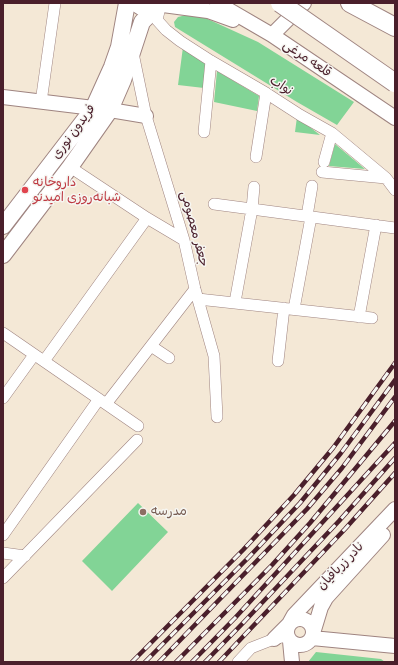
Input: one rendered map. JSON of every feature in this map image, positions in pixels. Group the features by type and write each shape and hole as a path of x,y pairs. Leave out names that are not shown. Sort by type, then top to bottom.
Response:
{"highway":[{"path":"280,3 395,83"},
{"path":"350,3 395,27"},
{"path":"377,3 395,20"}],"main road":[{"name":"فریدون نوری","path":"3,226 93,109 112,67 119,47 127,3"},
{"name":"فریدون نوری","path":"3,255 70,167 110,110 123,80 142,22 161,6"},
{"path":"56,157 70,167"}],"street":[{"path":"41,102 55,3"},
{"path":"133,3 140,8 148,9 161,6 208,11 272,35 304,3"},
{"name":"قلعه مرغی","path":"217,3 272,35 395,118"},
{"name":"نواب","path":"161,6 157,20 166,30 180,41 212,61 300,115 332,132 386,178 395,190"},
{"name":"جعفر معصومی","path":"132,50 146,116 184,240 214,356 217,417"},
{"path":"204,132 212,61"},
{"path":"256,157 266,93"},
{"path":"3,97 110,110 146,116"},
{"path":"332,132 323,167 386,178"},
{"path":"70,167 147,218 184,240"},
{"path":"278,361 309,216 312,186"},
{"path":"235,302 252,209 254,187"},
{"path":"214,204 395,228"},
{"path":"44,361 147,218"},
{"path":"359,316 376,225"},
{"path":"3,535 102,402 197,294 235,302 372,318"},
{"path":"3,333 138,426"},
{"path":"151,346 169,358"},
{"path":"3,398 34,355"},
{"path":"3,578 137,440"},
{"name":"نادر زربافیان","path":"285,635 294,615 395,509"},
{"name":"نادر زربافیان","path":"313,634 321,607 326,598 395,522"},
{"path":"3,553 25,556"},
{"path":"238,662 251,648 285,635 293,621 302,618 310,622 313,634 310,642 302,646 298,646 285,635"},
{"path":"313,634 395,646"},
{"path":"285,635 292,662"}],"green space":[{"path":"186,15 201,16 258,42 354,102 337,125 175,27 174,22 178,17"},
{"path":"183,47 205,63 204,88 178,85"},
{"path":"217,71 259,96 257,111 214,102"},
{"path":"297,117 320,135 295,132"},
{"path":"335,144 365,169 329,166"},
{"path":"138,503 168,532 112,591 82,561"},
{"path":"316,652 381,659 385,662 308,662"}],"railway":[{"path":"132,662 243,550 294,495 333,448 395,363"},
{"path":"145,662 300,503 341,453 395,380"},
{"path":"159,662 307,509 342,468 395,397"},
{"path":"176,662 272,565 310,523 395,421"},
{"path":"192,662 235,618 395,443"},
{"path":"205,662 339,521 395,458"},
{"path":"219,662 345,529 395,473"}],"place":[{"name":"داروخانه شبانه‌روزی امیدنو","path":"25,190"},
{"name":"مدرسه","path":"143,512"}]}
